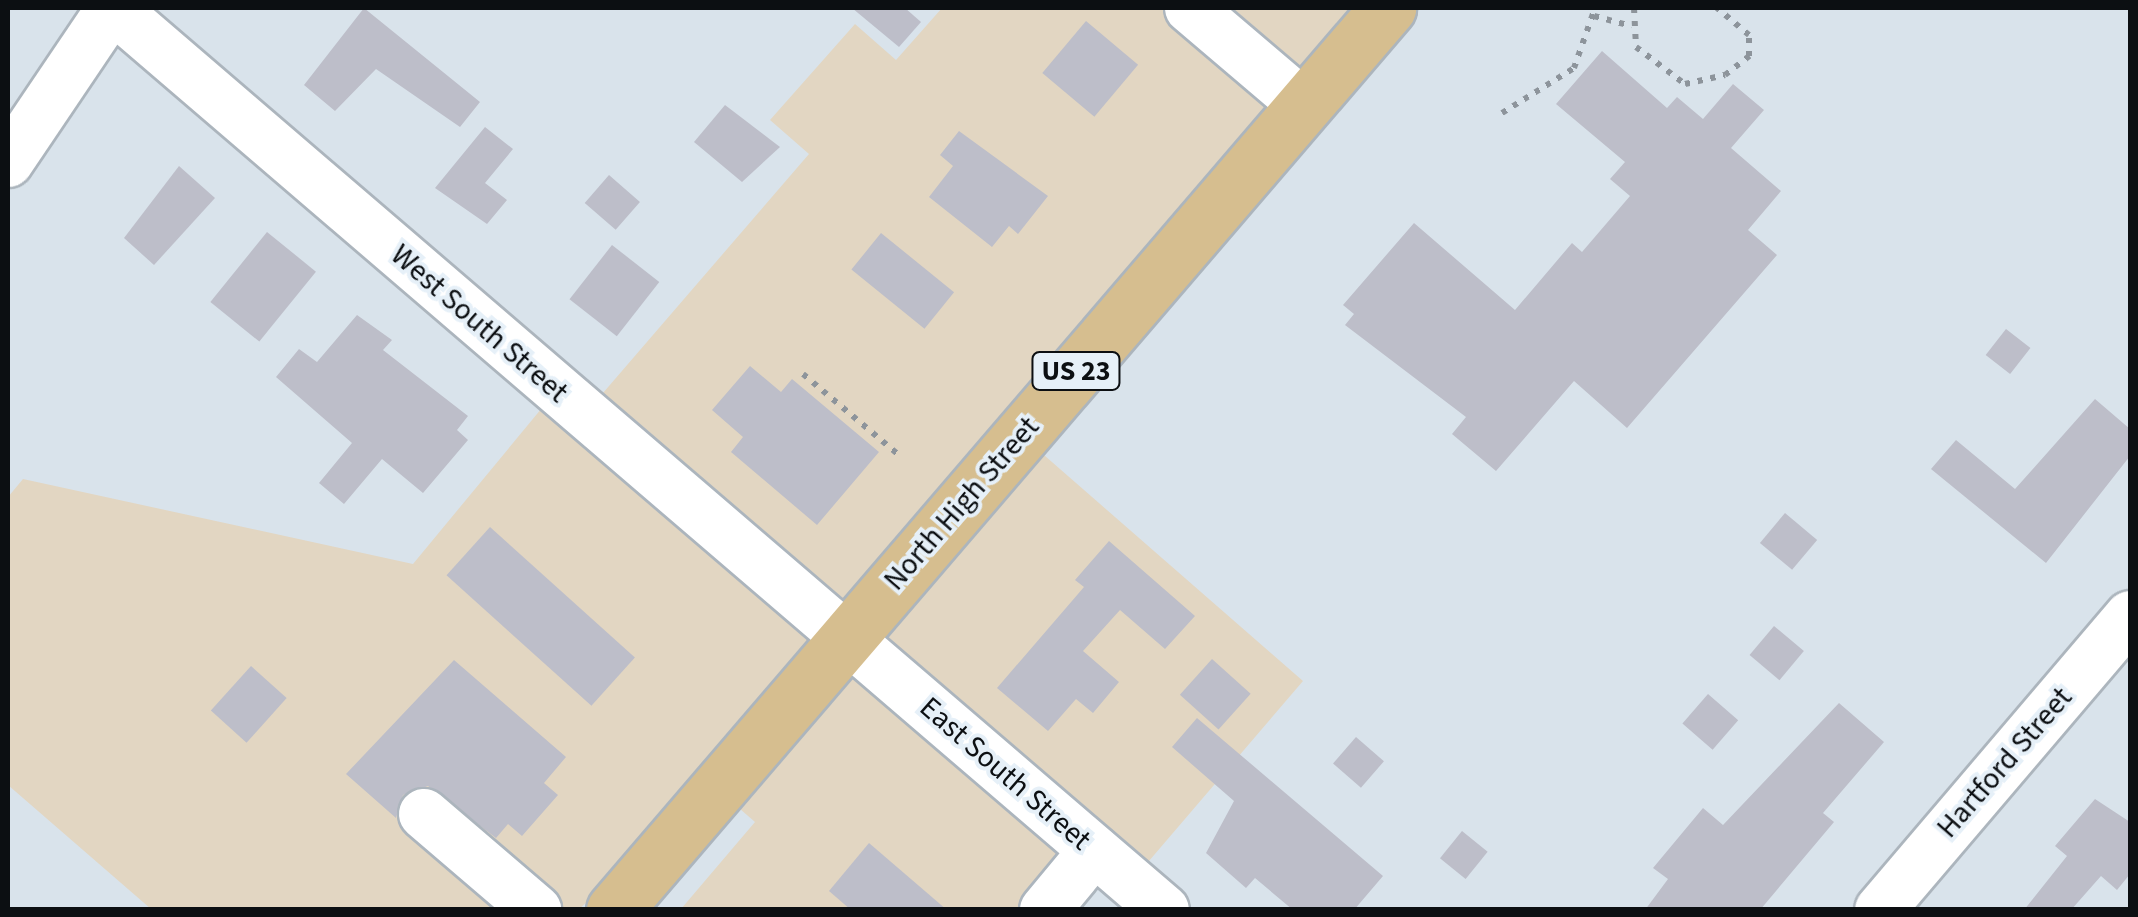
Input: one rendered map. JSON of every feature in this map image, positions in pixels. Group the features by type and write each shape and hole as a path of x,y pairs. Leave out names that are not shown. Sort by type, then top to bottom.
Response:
{"main road":[{"name":"North High Street","path":"614,910 1388,8"}],"street":[{"path":"8,162 113,8"},
{"name":"West South Street","path":"113,8 848,637"},
{"path":"1190,8 1304,105"},
{"name":"Hartford Street","path":"1880,910 2130,616"},
{"name":"East South Street","path":"848,637 1164,910"},
{"path":"424,814 536,910"},
{"path":"1045,910 1094,851"}],"path":[{"path":"1634,8 1632,26 1649,61 1685,84 1706,82 1740,66 1752,44 1717,8"},
{"path":"1502,114 1574,68 1594,12 1632,26"},
{"path":"803,374 900,456"}],"shaded area":[{"path":"942,8 1388,8 1021,435 1303,681 1131,882 1095,851 1045,909 681,909 755,822 717,789 579,909 151,909 8,785 8,497 23,479 413,564 556,391 584,415 809,154 770,120 855,24 896,60"}],"building":[{"path":"364,8 480,102 460,127 376,69 335,111 304,85"},
{"path":"852,8 905,8 921,22 899,47"},
{"path":"1086,21 1138,65 1094,117 1042,73"},
{"path":"1602,51 1667,108 1677,97 1703,119 1733,84 1764,110 1731,148 1781,191 1748,230 1777,255 1627,428 1574,381 1496,471 1452,434 1466,417 1345,325 1354,314 1343,305 1414,223 1515,310 1572,243 1582,252 1630,196 1610,179 1625,162 1556,104"},
{"path":"725,105 780,147 742,182 694,142"},
{"path":"485,127 513,149 485,183 507,200 487,224 435,188"},
{"path":"959,131 1048,196 1018,234 1009,226 992,247 929,197 953,166 940,155"},
{"path":"179,166 215,198 154,265 124,238"},
{"path":"609,175 640,202 616,230 585,203"},
{"path":"267,232 316,272 259,342 210,302"},
{"path":"881,233 954,292 924,329 851,270"},
{"path":"612,245 659,282 617,336 570,299"},
{"path":"357,315 392,340 383,350 468,416 457,430 468,440 423,493 382,459 344,504 319,483 352,443 276,377 299,349 317,362"},
{"path":"2006,329 2030,348 2010,374 1986,355"},
{"path":"750,366 781,392 792,379 879,452 817,525 731,452 743,437 712,410"},
{"path":"2095,399 2130,429 2130,456 2046,563 1931,469 1956,440 2015,489"},
{"path":"1785,513 1817,540 1792,570 1760,543"},
{"path":"490,527 635,657 591,706 447,575"},
{"path":"1109,541 1195,616 1165,649 1120,610 1083,651 1119,682 1093,713 1076,699 1048,731 997,688 1084,587 1075,580"},
{"path":"1774,626 1804,651 1779,680 1750,655"},
{"path":"1212,659 1251,694 1219,729 1180,695"},
{"path":"454,660 566,757 544,783 558,795 522,836 508,824 496,838 428,786 403,795 396,818 346,774"},
{"path":"251,666 287,698 247,743 211,711"},
{"path":"1708,694 1738,720 1713,750 1682,723"},
{"path":"1839,703 1884,742 1823,813 1834,822 1760,910 1645,910 1668,879 1653,868 1703,808 1723,825"},
{"path":"1197,718 1383,876 1354,910 1293,910 1255,878 1246,888 1206,853 1234,801 1172,747"},
{"path":"1356,737 1384,761 1361,788 1333,763"},
{"path":"2095,799 2130,822 2130,874 2117,890 2101,876 2071,910 2024,910 2067,856 2055,846"},
{"path":"1462,831 1488,852 1466,879 1440,858"},
{"path":"869,843 947,910 851,910 829,891"}]}
